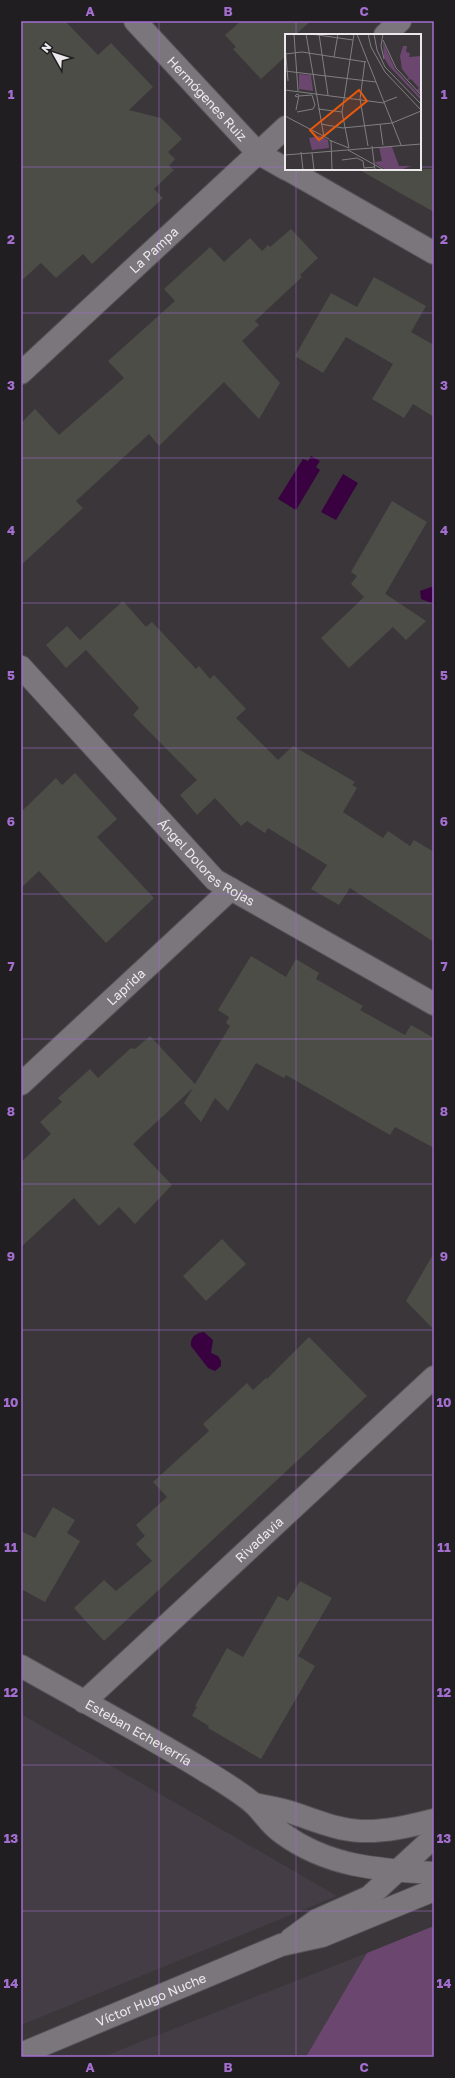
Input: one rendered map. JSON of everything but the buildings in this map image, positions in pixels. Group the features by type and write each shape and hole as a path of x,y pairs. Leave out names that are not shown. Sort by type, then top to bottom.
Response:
{"street":[{"name":"Hermógenes Ruiz","path":"135,21 258,153 285,168"},
{"path":"386,34 400,21"},
{"name":"La Pampa","path":"21,373 285,128"},
{"name":"Hermógenes Ruiz","path":"288,170 434,252"},
{"name":"Ángel Dolores Rojas","path":"21,666 215,880 434,1004"},
{"name":"Laprida","path":"21,1084 231,889"},
{"name":"Rivadavia","path":"84,1702 434,1377"},
{"name":"Esteban Echeverría","path":"21,1666 201,1769 254,1804 280,1832 313,1851 356,1866 434,1873"},
{"name":"Esteban Echeverría","path":"254,1804 293,1813 320,1823 360,1831 381,1831 434,1820"},
{"path":"399,1871 434,1837"},
{"name":"Víctor Hugo Nuche","path":"281,1945 317,1920 369,1897 399,1871"},
{"name":"Víctor Hugo Nuche","path":"21,2054 281,1945 322,1936 434,1890"}],"shaded area":[{"path":"311,456 320,461 316,467 320,470 296,510 278,499 303,459 308,461"},
{"path":"343,474 358,483 336,520 321,512"},
{"path":"434,586 434,604 421,599 420,591"},
{"path":"204,1332 213,1340 211,1353 218,1356 221,1361 221,1366 215,1371 208,1368 191,1346 191,1341 194,1336 198,1333"},
{"path":"21,1714 287,1867 337,1896 21,2025"},
{"path":"434,1926 434,2057 102,2057 367,1953"},
{"path":"434,1926 434,2057 306,2057 367,1953"}]}
